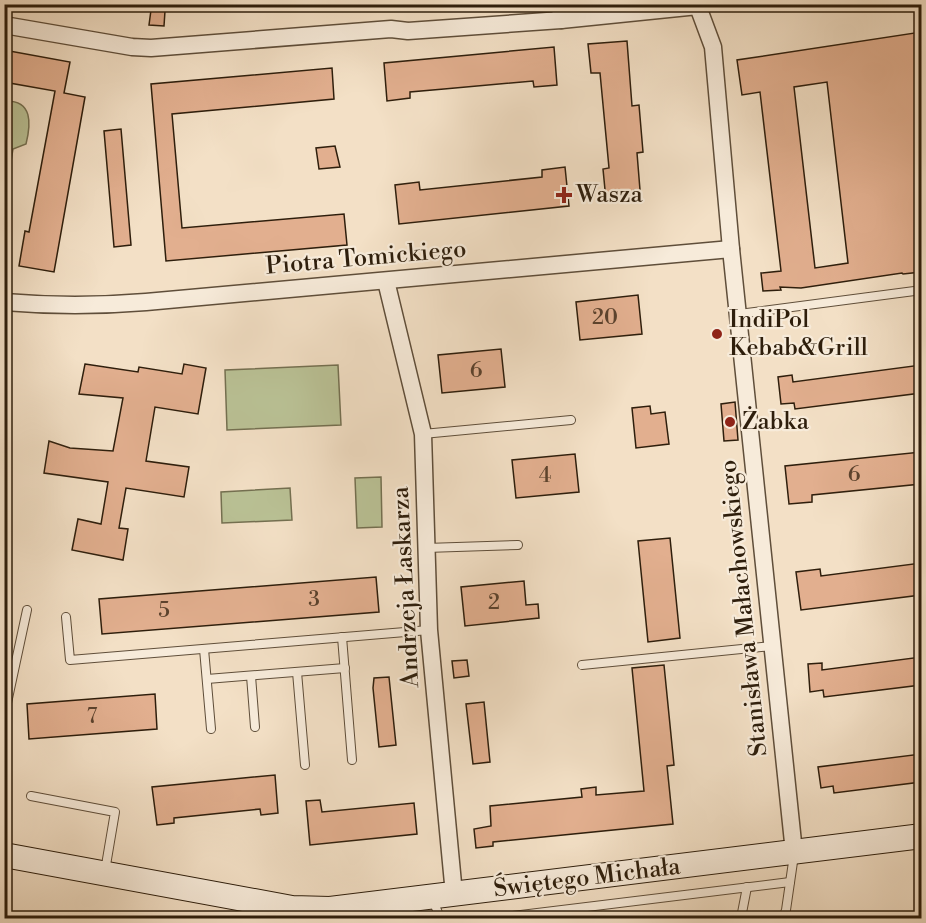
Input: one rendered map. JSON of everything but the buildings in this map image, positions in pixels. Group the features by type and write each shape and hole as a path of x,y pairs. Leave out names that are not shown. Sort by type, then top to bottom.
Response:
{"street":[{"path":"4,25 132,47 151,48 390,29 408,31 561,12 697,5"},
{"name":"Stanisława Małachowskiego","path":"697,5 713,48 731,249 794,852"},
{"name":"Piotra Tomickiego","path":"4,302 96,306 731,249"},
{"name":"Andrzeja Łaskarza","path":"386,281 423,434 429,630 442,903"},
{"name":"Świętego Michała","path":"4,855 104,875 329,914 442,903 921,836"}],"lane":[{"path":"739,314 921,290"},
{"path":"423,434 571,420"},
{"path":"426,548 518,544"},
{"path":"4,717 27,610"},
{"path":"66,617 70,660 429,630"},
{"path":"342,637 352,760"},
{"path":"582,665 772,646"},
{"path":"204,649 211,729"},
{"path":"207,679 345,668"},
{"path":"297,672 305,765"},
{"path":"251,676 255,727"},
{"path":"32,796 115,812 104,875"},
{"path":"783,918 794,852"},
{"path":"497,918 790,882"},
{"path":"741,918 747,887"}],"green space":[{"path":"5,101 21,104 28,115 29,129 26,144 13,149 5,198"},
{"path":"338,365 341,425 227,430 225,370"},
{"path":"381,477 382,527 357,528 355,478"},
{"path":"290,488 292,520 222,523 221,492"}],"place":[{"name":"Wasza","path":"564,195"},
{"name":"IndiPol Kebab&Grill","path":"717,334"},
{"name":"Żabka","path":"730,422"}]}
